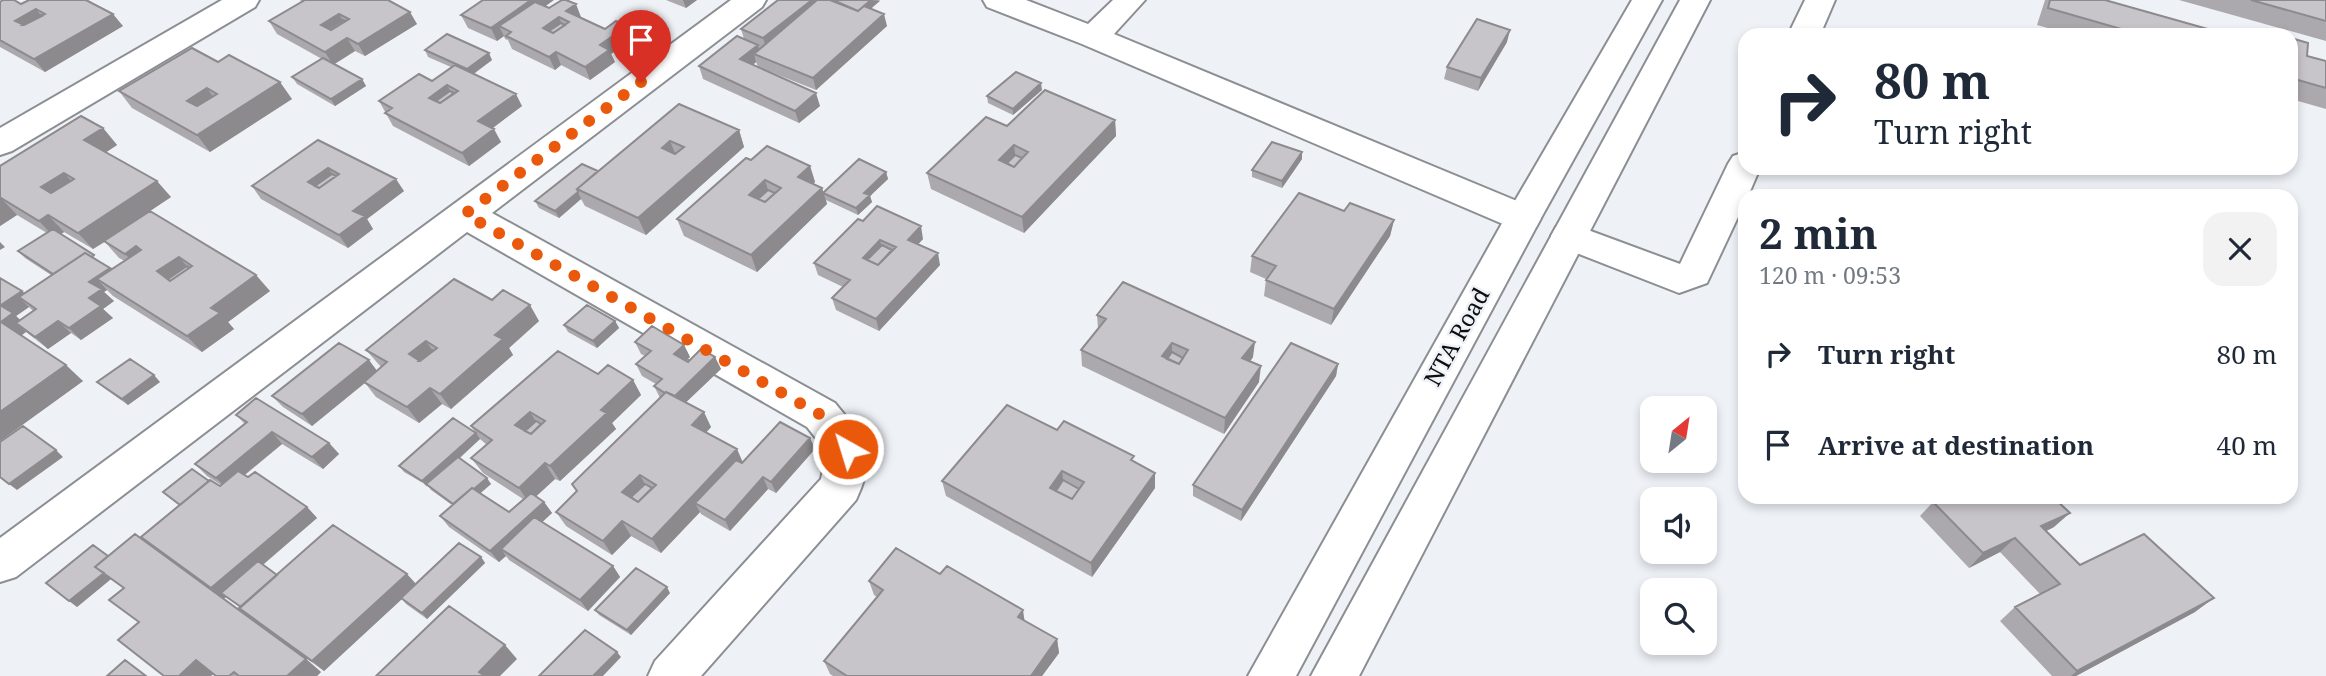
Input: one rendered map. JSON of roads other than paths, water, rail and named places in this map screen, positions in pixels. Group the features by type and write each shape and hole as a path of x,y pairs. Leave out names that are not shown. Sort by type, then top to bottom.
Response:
{"street":[{"path":"0,143 244,0"},
{"path":"0,563 751,0"},
{"path":"998,0 1093,37 1523,218"},
{"path":"1093,37 1130,0"},
{"name":"NTA Road","path":"1271,676 1523,218 1647,0"},
{"path":"1334,676 1695,0"},
{"path":"1807,28 1820,0"},
{"path":"1569,236 1679,278 1694,273 1740,175"},
{"path":"465,214 821,415 848,449 841,487 671,676"}]}
